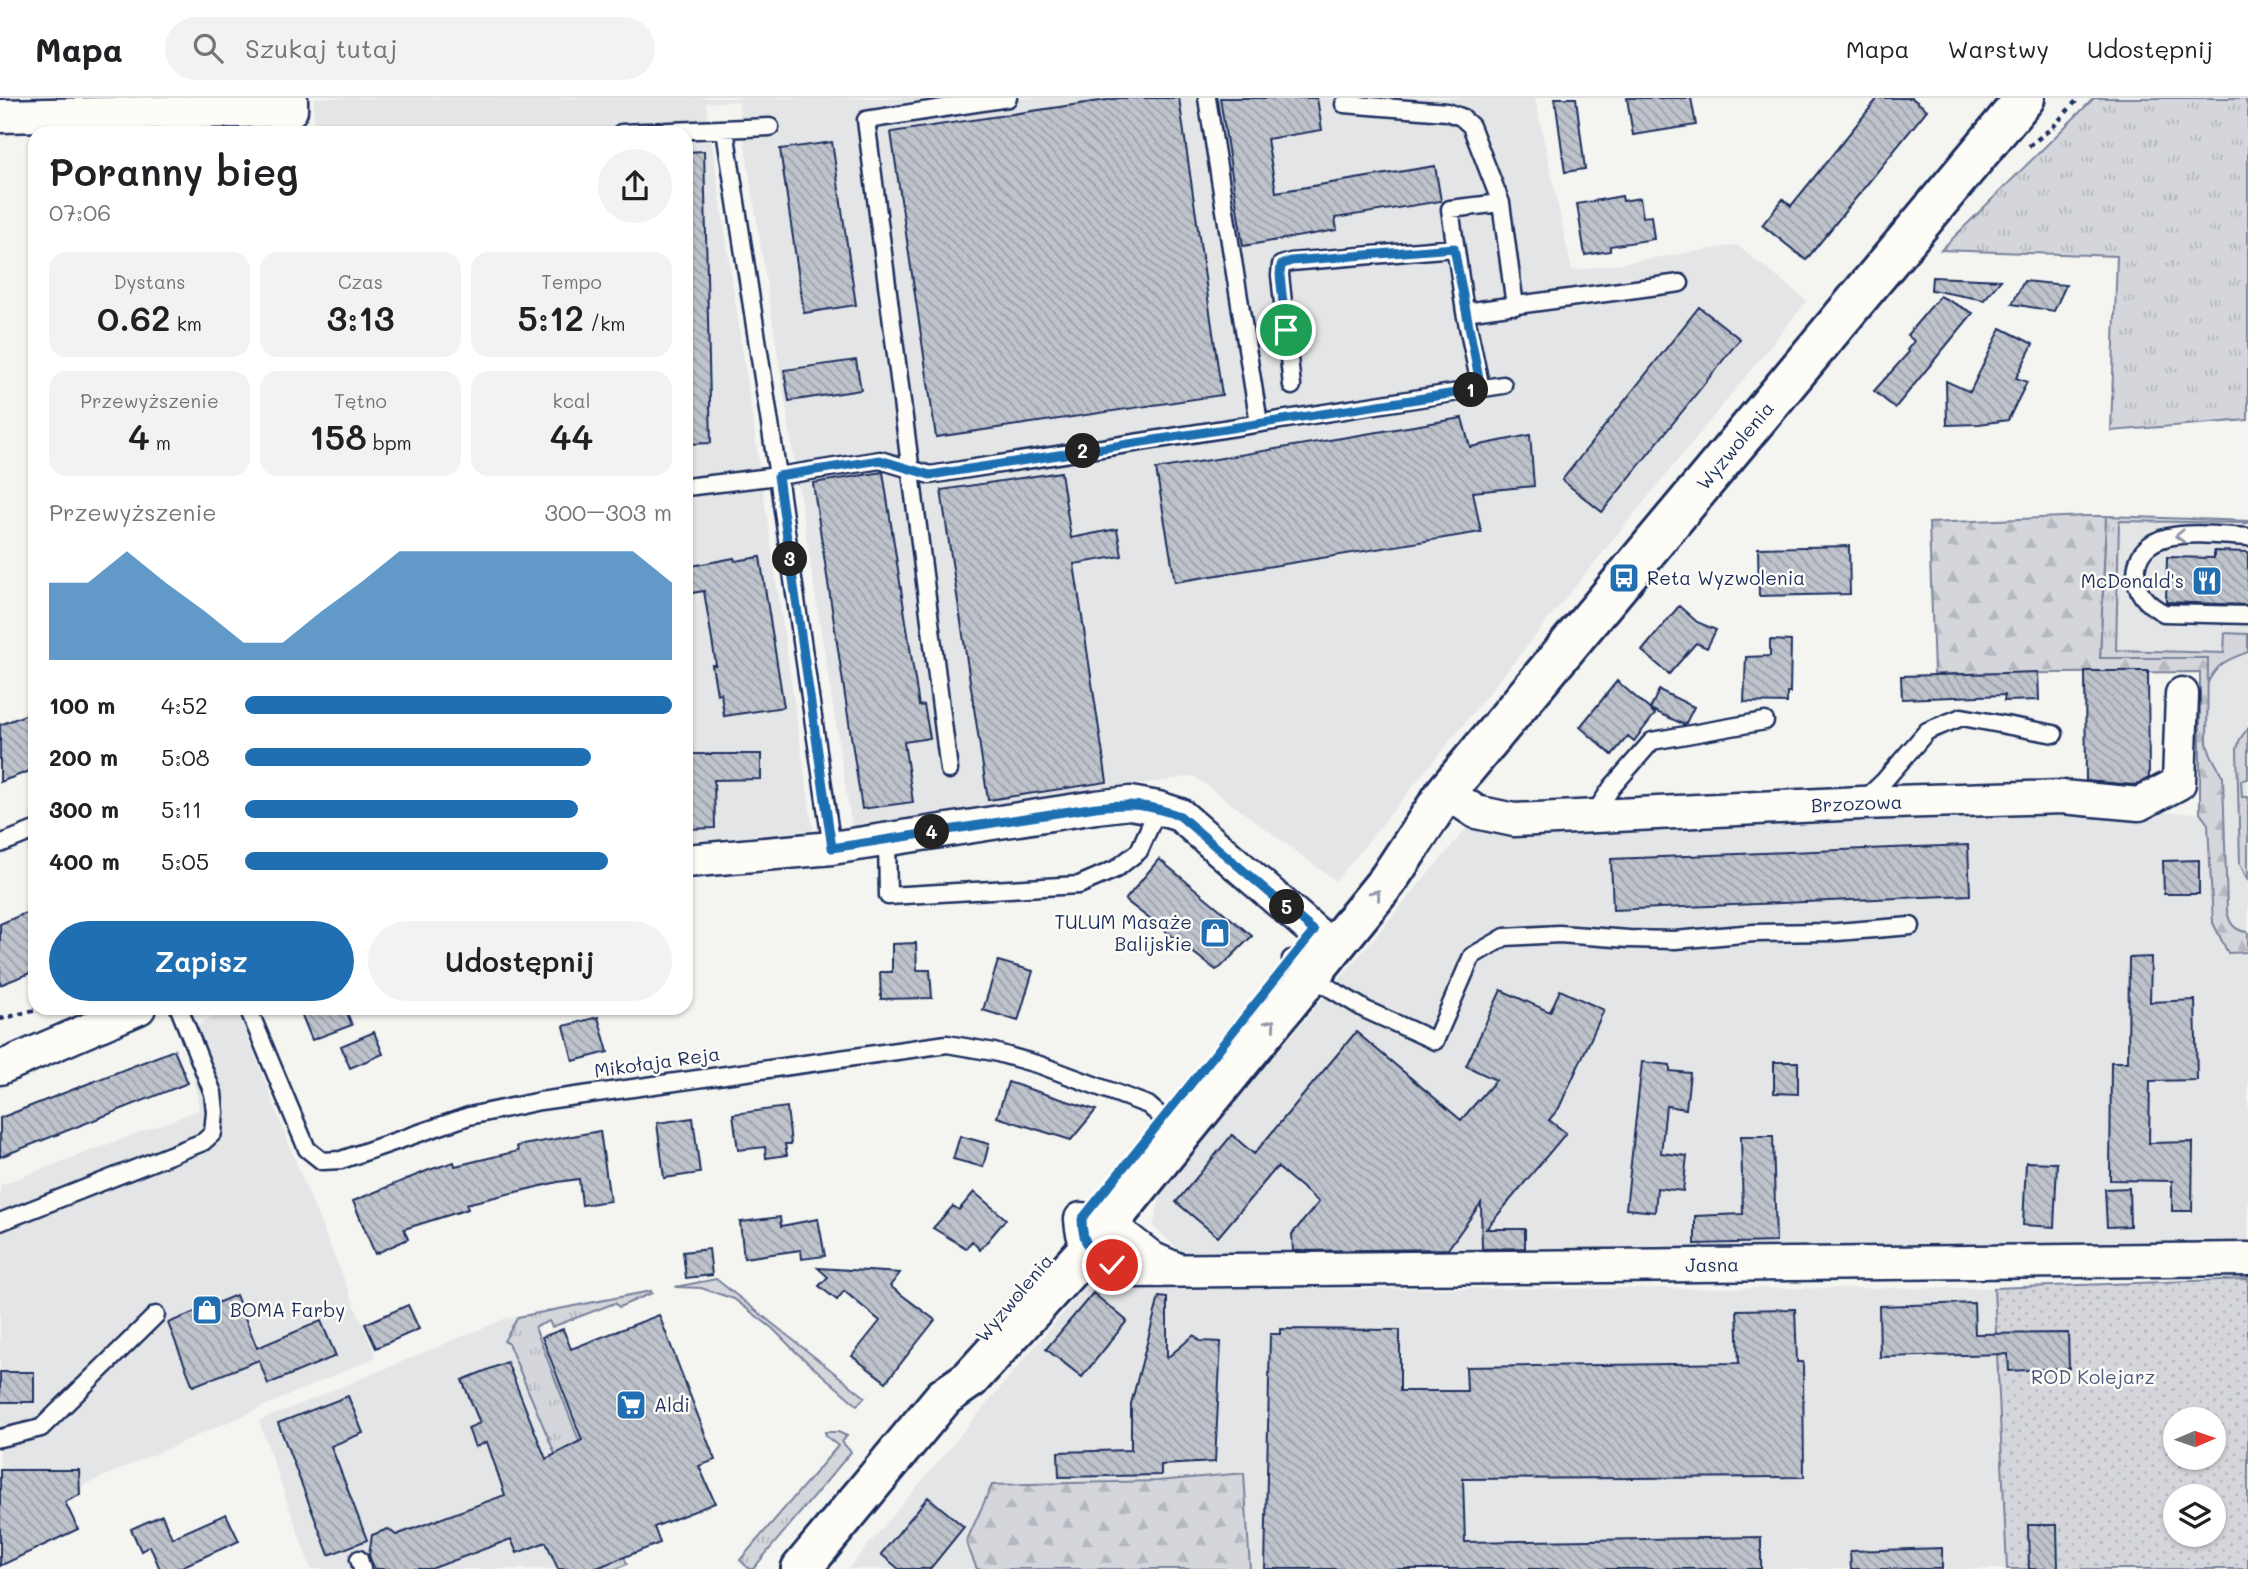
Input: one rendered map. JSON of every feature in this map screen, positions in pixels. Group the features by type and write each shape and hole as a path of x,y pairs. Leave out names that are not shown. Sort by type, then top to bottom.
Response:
{"street":[{"path":"0,116 291,110 291,98"},
{"name":"Wyzwolenia","path":"801,1569 944,1397 970,1379 1092,1230 1312,953 1421,800 1446,792 2025,98"},
{"name":"Brzozowa","path":"1446,792 1476,813 1514,820 1861,803 2062,797 2139,804 2179,783 2182,694"},
{"path":"693,860 832,848 1130,803 1158,808 1180,816 1312,953"},
{"name":"Wyzwolenia","path":"1092,1230 1163,1118 1312,953"},
{"path":"0,1068 123,1015"},
{"name":"Jasna","path":"1092,1230 1102,1261 1135,1270 2248,1259"}],"lane":[{"path":"949,770 866,120 1008,98"},
{"path":"1207,98 1259,423"},
{"path":"1344,104 1447,112 1461,117 1471,126 1501,203 1515,306"},
{"path":"693,131 770,127"},
{"path":"724,130 832,848"},
{"path":"1481,389 1465,312 1450,209 1501,203"},
{"path":"1292,386 1281,265 1291,261 1454,248"},
{"path":"1465,312 1680,283"},
{"path":"693,486 880,460 930,475 1503,385"},
{"path":"2248,537 2180,535 2163,538 2144,550 2136,580 2144,599 2153,608 2164,612 2248,615"},
{"path":"1861,803 1927,731 1962,717 2054,734"},
{"path":"1592,817 1612,787 1652,741 1765,721"},
{"path":"887,839 888,897 1079,885 1116,869 1139,852 1158,808"},
{"path":"0,844 28,833"},
{"path":"1312,953 1323,984 1366,1010 1435,1041 1472,956 1505,937 1559,934 1675,940 1754,933 1837,932 1911,926"},
{"path":"0,1222 203,1142 213,1133 213,1093 182,1015"},
{"name":"Mikołaja Reja","path":"251,1015 307,1149 322,1161 341,1160 469,1116 540,1101 947,1044 994,1052 1040,1065 1147,1105 1163,1118"},
{"path":"0,1438 41,1427 156,1315"}],"path":[{"path":"0,1019 28,1012"}],"shaded area":[{"path":"314,98 1535,98 1572,271 1737,245 1807,301 1336,881 1194,776 852,828 738,101 706,103 813,830 693,841 693,126 314,126"},
{"path":"2086,516 2248,521 2248,1243 1192,1261 1153,1227 1162,1189 1471,823 1505,802 1677,797 2057,811 2199,813 2200,672 1934,674 1929,523"},
{"path":"215,1015 240,1015 304,1183 376,1357 0,1522 0,1185 199,1110 186,1032"},
{"path":"1994,1288 2007,1569 848,1569 1083,1289"},
{"path":"518,1317 505,1341 604,1569 311,1569 259,1421 507,1318"}],"green space":[{"path":"2094,98 2245,98 2248,108 2248,420 2111,431 2117,256 1941,250"},
{"path":"2106,516 2248,521 2119,521 2116,650 2224,653 2225,633 2248,634 2248,652 2224,663 2207,684 2208,658 2100,658"},
{"path":"2106,516 2100,658 2208,658 2207,743 2223,777 2227,910 2233,926 2248,932 2248,952 2228,953 2213,923 2208,824 2200,813 2200,672 1934,674 1929,523"},
{"path":"2248,728 2248,779 2241,780 2242,797 2248,797 2248,881 2240,864 2237,749"},
{"path":"716,1279 865,1397 857,1405 772,1328 734,1299 701,1288 675,1287"},
{"name":"ROD Kolejarz","path":"2248,1279 2248,1569 2007,1569 1994,1288"},
{"path":"651,1291 652,1293 619,1307 615,1303 552,1327 549,1321 535,1327 627,1564 616,1569 604,1569 508,1343 504,1341 518,1317"},
{"path":"825,1432 838,1432 847,1436 842,1442 851,1452 753,1569 749,1569 740,1560 838,1446"},
{"path":"1244,1473 1250,1569 977,1569 966,1542 992,1485 1158,1481"}],"building":[{"path":"1120,98 1179,98 1222,395 936,437 891,132"},
{"path":"1220,98 1317,98 1322,130 1267,139 1276,192 1435,166 1441,201 1335,218 1337,230 1243,246"},
{"path":"1555,98 1576,98 1585,169 1565,172"},
{"path":"1627,98 1691,98 1696,125 1633,135"},
{"path":"1878,98 1912,98 1927,110 1806,260 1762,225 1783,199 1791,206"},
{"path":"832,142 856,305 804,313 780,149"},
{"path":"704,151 711,443 693,444 693,152"},
{"path":"1622,196 1623,201 1640,198 1643,217 1651,216 1654,239 1610,246 1610,251 1585,255 1577,204"},
{"path":"1932,277 2001,280 1984,300 1931,290"},
{"path":"2024,281 2066,285 2054,311 2012,304"},
{"path":"1940,296 1973,313 1895,408 1874,391 1909,352 1907,350 1914,341 1907,335"},
{"path":"1699,307 1740,339 1602,512 1562,480"},
{"path":"2001,328 2033,344 2016,378 2027,382 2008,420 1947,425 1946,381 1970,392"},
{"path":"856,360 861,390 789,401 784,370"},
{"path":"1462,418 1470,447 1530,435 1534,486 1473,492 1481,532 1175,582 1156,469"},
{"path":"883,472 919,706 924,705 930,738 904,742 913,802 862,809 813,483"},
{"path":"1061,472 1071,538 1117,529 1122,556 1074,564 1107,782 988,800 941,490"},
{"path":"1849,546 1850,594 1759,596 1758,548"},
{"name":"McDonald's","path":"2214,551 2248,552 2248,605 2166,602 2167,557 2214,558"},
{"path":"760,557 784,707 724,716 721,693 717,694 712,665 716,665 704,591 693,593 693,566 734,558 735,561"},
{"path":"1679,606 1697,622 1716,630 1707,648 1696,643 1669,674 1642,651"},
{"path":"1770,640 1791,641 1790,693 1787,693 1787,703 1744,702 1746,657 1770,656"},
{"path":"2085,671 2148,671 2149,778 2135,785 2086,781"},
{"path":"2038,672 2039,700 2004,701 2005,695 1902,699 1901,676"},
{"path":"1617,681 1655,714 1634,741 1628,736 1612,755 1580,727"},
{"path":"1659,690 1694,707 1685,725 1650,709"},
{"path":"28,714 28,772 0,782 0,725"},
{"path":"693,754 761,754 761,779 714,780 715,828 693,829"},
{"path":"1968,845 1970,895 1613,910 1611,859"},
{"path":"1159,859 1252,936 1216,970 1125,900"},
{"path":"2199,860 2199,894 2164,894 2163,861"},
{"path":"28,912 28,974 0,985 0,924"},
{"path":"916,943 917,970 930,970 932,998 881,999 880,972 892,972 892,944"},
{"path":"2151,957 2150,1002 2195,1000 2197,1080 2150,1081 2149,1143 2193,1142 2192,1211 2172,1211 2172,1181 2110,1180 2111,1062 2128,1062 2129,958"},
{"path":"998,961 1033,971 1018,1021 983,1010"},
{"path":"1501,990 1550,1012 1560,990 1604,1010 1559,1108 1549,1120 1566,1133 1486,1229 1525,1229 1525,1248 1482,1249 1481,1203 1448,1249 1293,1251 1292,1234 1319,1202 1277,1167 1218,1237 1176,1202 1232,1135 1254,1154 1356,1032 1461,1120 1496,1080 1466,1066"},
{"path":"302,1015 348,1015 352,1025 312,1040"},
{"path":"598,1017 608,1052 573,1061 564,1026"},
{"path":"374,1032 383,1054 350,1068 341,1046"},
{"path":"174,1050 188,1083 0,1157 0,1118"},
{"path":"1642,1062 1670,1065 1670,1071 1690,1073 1686,1109 1666,1106 1661,1153 1687,1156 1683,1191 1657,1188 1655,1212 1626,1209"},
{"path":"1774,1062 1798,1062 1798,1094 1774,1093"},
{"path":"1008,1082 1096,1110 1071,1140 997,1117"},
{"path":"787,1107 791,1144 785,1144 787,1155 766,1158 765,1147 738,1150 733,1114"},
{"path":"693,1118 700,1173 664,1178 657,1123"},
{"path":"600,1131 610,1201 582,1205 579,1179 558,1182 466,1204 468,1209 404,1229 408,1239 375,1254 353,1201 454,1162 455,1166 518,1151 517,1146"},
{"path":"960,1136 989,1144 983,1167 953,1159"},
{"path":"1741,1136 1773,1136 1776,1242 1695,1244 1695,1216 1743,1214"},
{"path":"2026,1162 2057,1163 2054,1227 2023,1225"},
{"path":"2129,1188 2130,1226 2107,1227 2105,1189"},
{"path":"974,1192 1006,1219 980,1250 972,1241 966,1248 933,1228 953,1206 959,1210"},
{"path":"780,1217 781,1226 818,1219 825,1256 802,1259 801,1250 744,1258 740,1222"},
{"path":"709,1249 712,1275 686,1278 683,1252"},
{"path":"818,1268 900,1273 890,1286 935,1320 886,1382 852,1356 880,1321 844,1291 837,1300 819,1286 828,1277"},
{"path":"1093,1293 1127,1321 1082,1377 1046,1349"},
{"path":"236,1295 257,1348 321,1321 336,1356 268,1384 259,1360 193,1386 168,1323"},
{"path":"1159,1297 1167,1298 1167,1358 1194,1335 1200,1341 1221,1342 1215,1462 1161,1465 1161,1475 1059,1477 1058,1452 1131,1450 1131,1404"},
{"path":"1974,1303 1975,1334 2068,1333 2069,1368 2009,1371 2008,1354 1880,1357 1879,1306"},
{"path":"408,1305 419,1329 376,1348 365,1324"},
{"path":"1795,1309 1797,1362 1803,1362 1804,1477 1463,1479 1465,1542 1761,1537 1761,1569 1265,1569 1270,1334 1280,1334 1280,1329 1400,1330 1400,1391 1467,1391 1466,1367 1739,1363 1737,1310"},
{"path":"659,1315 715,1460 699,1466 715,1503 654,1527 660,1543 594,1569 558,1569 546,1542 517,1553 511,1539 431,1569 374,1569 369,1555 372,1535 388,1529 396,1535 505,1495 487,1442 475,1447 468,1428 480,1423 462,1380 507,1362 546,1459 582,1440 542,1337 563,1329 571,1349"},
{"path":"0,1372 34,1372 34,1402 0,1402"},
{"path":"348,1396 363,1433 331,1446 367,1540 329,1555 278,1423"},
{"path":"0,1470 79,1470 80,1495 65,1502 78,1529 0,1566"},
{"path":"928,1497 964,1527 930,1569 899,1569 881,1554"},
{"path":"226,1514 239,1541 177,1569 160,1569 150,1546 141,1551 131,1529 162,1515 172,1538"},
{"path":"2028,1525 2057,1525 2058,1569 2029,1569"},
{"path":"1942,1548 1942,1569 1851,1569 1850,1551"}],"place":[{"name":"Reta Wyzwolenia","path":"1624,578"},
{"name":"McDonald's","path":"2207,581"},
{"name":"TULUM Masaże Balijskie","path":"1215,933"},
{"name":"BOMA Farby","path":"207,1310"},
{"name":"Aldi","path":"631,1405"}],"route":[{"path":"1112,1265 1102,1261 1088,1249 1082,1234 1082,1219 1314,931 1180,816 1158,808 1130,803 832,848 778,476 880,460 930,475 1481,389 1454,248 1291,261 1281,265 1286,330"}]}
